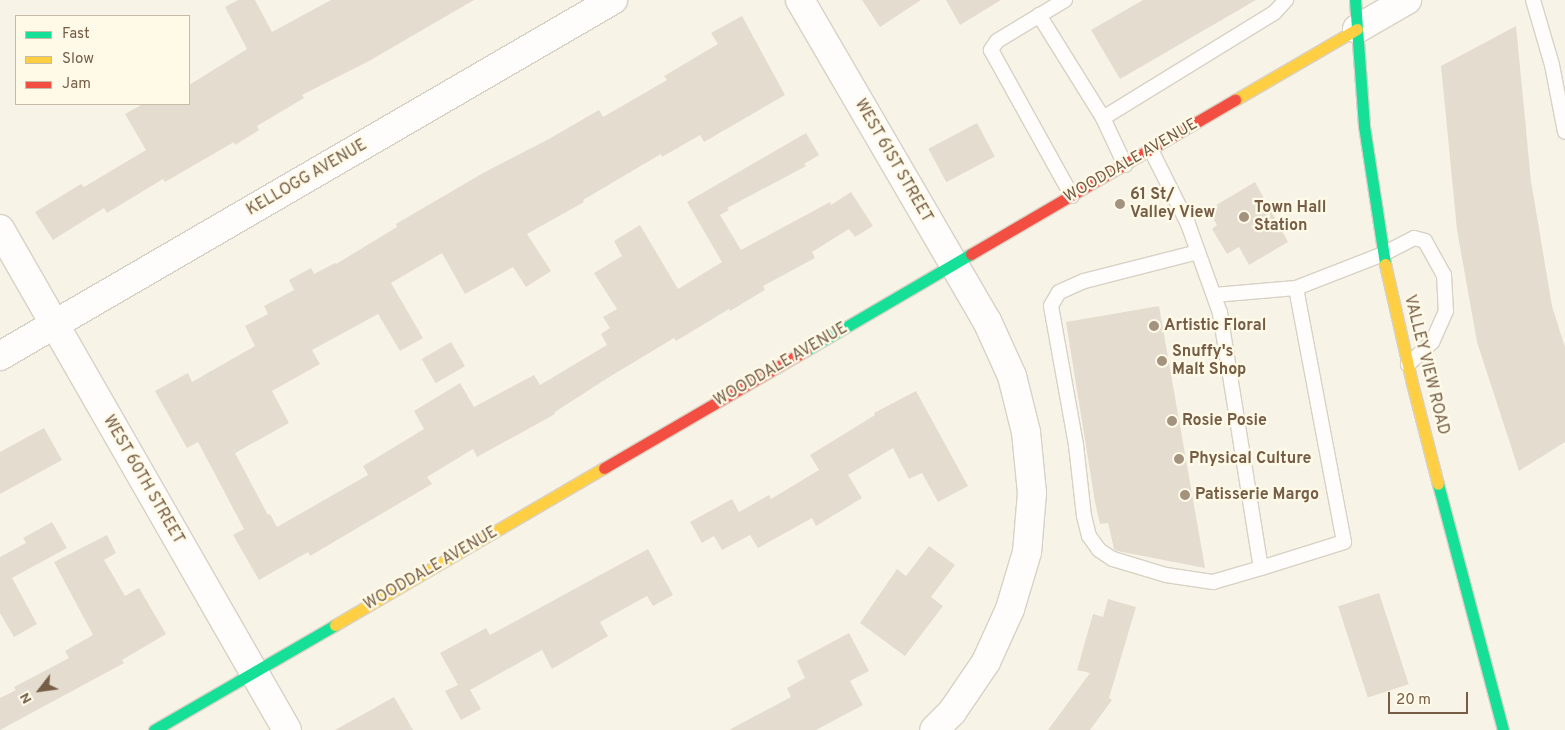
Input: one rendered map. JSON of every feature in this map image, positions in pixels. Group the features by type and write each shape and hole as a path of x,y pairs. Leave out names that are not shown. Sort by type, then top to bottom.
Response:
{"street":[{"name":"KELLOGG AVENUE","path":"0,356 614,0"},
{"name":"WEST 61ST STREET","path":"800,0 987,321 1012,376 1026,432 1032,493 1027,552 1010,609 986,662 952,712 934,730"},
{"name":"VALLEY VIEW ROAD","path":"1355,0 1364,126 1383,254 1408,364 1503,730"},
{"name":"WOODDALE AVENUE","path":"154,730 1407,0"},
{"name":"WEST 60TH STREET","path":"0,229 287,730"}],"lane":[{"path":"1064,0 997,41 991,50 1072,196"},
{"path":"1103,118 1274,13 1286,0"},
{"path":"1533,0 1552,65 1565,132"},
{"path":"1039,16 1103,118 1125,165"},
{"path":"1151,150 1188,224 1220,313 1261,568"},
{"path":"1214,295 1296,288 1383,254 1414,238 1426,242 1444,275 1446,311 1432,342 1408,364"},
{"path":"1198,252 1084,281 1059,292 1051,306 1076,445 1084,516 1089,536 1099,550 1113,559 1166,575 1214,582 1344,542 1296,288"}],"building":[{"path":"238,0 255,0 272,32 331,0 474,0 369,61 302,95 304,98 257,126 259,130 235,145 234,142 165,182 163,179 107,213 104,208 53,240 35,212 81,184 84,187 146,150 125,114 141,105 190,105 190,84 247,49 225,7"},
{"path":"862,0 921,0 880,27"},
{"path":"946,0 1001,0 960,25"},
{"path":"1143,0 1256,0 1120,79 1091,30"},
{"path":"742,16 785,95 704,142 700,135 662,157 661,154 583,200 584,202 527,234 551,271 526,287 513,267 465,294 442,253 391,283 423,338 400,351 378,314 312,350 320,364 272,391 289,423 235,453 268,515 270,514 277,527 368,475 363,466 424,429 414,411 460,383 474,407 534,375 540,385 607,345 601,334 610,328 603,317 617,309 594,273 622,256 614,241 640,225 678,289 722,262 687,202 806,133 819,155 804,164 806,166 727,208 729,210 720,215 741,250 830,202 831,205 851,192 873,226 855,237 849,229 812,252 815,258 763,286 765,290 730,311 729,309 676,341 674,338 606,379 555,412 555,414 477,457 473,449 427,477 432,484 310,556 308,552 259,580 233,535 244,529 198,442 187,448 155,391 188,373 192,382 255,346 245,326 268,314 264,306 294,290 289,280 311,268 314,274 336,264 397,227 396,224 483,173 549,139 599,110 603,117 667,80 664,76 718,44 711,33"},
{"path":"1516,26 1531,181 1552,306 1565,347 1565,442 1519,471 1477,342 1457,230 1441,66"},
{"path":"977,123 995,157 946,182 928,149"},
{"name":"Town Hall Station","path":"1255,182 1288,242 1249,265 1239,247 1227,254 1212,229 1217,225 1208,210"},
{"path":"1159,306 1205,568 1117,551 1114,549 1108,523 1100,524 1095,502 1066,322"},
{"path":"451,342 465,366 436,383 422,359"},
{"path":"916,391 968,486 938,502 922,473 909,479 893,448 848,475 862,498 816,526 812,518 758,548 750,535 722,550 714,536 702,543 690,522 732,499 739,512 769,495 771,499 819,470 810,455 875,415 874,413"},
{"path":"44,428 62,460 0,494 0,452"},
{"path":"52,522 67,548 12,578 37,624 14,637 0,613 0,557 26,543 23,538"},
{"path":"107,535 116,553 104,560 125,596 139,588 166,634 122,660 124,663 0,730 0,698 16,690 14,687 69,658 65,651 93,635 54,562"},
{"path":"929,546 955,565 931,597 943,606 905,656 860,623 897,569 906,576"},
{"path":"648,549 673,595 653,606 647,596 600,622 608,636 552,669 542,650 470,690 481,709 461,720 445,691 458,685 440,653 486,628 490,635"},
{"path":"1379,593 1409,684 1368,698 1338,606"},
{"path":"1108,599 1136,607 1109,698 1112,700 1090,730 1048,730 1090,673 1077,670 1093,614 1103,617"},
{"path":"849,633 869,671 850,681 863,705 816,730 729,730 791,697 787,688 805,678 797,661"},
{"path":"394,697 413,730 335,730"}],"traffic: fast":[{"path":"1355,0 1364,126 1385,264"},
{"path":"805,351 971,254"},
{"path":"1438,484 1503,730"},
{"path":"154,730 335,625"}],"traffic: slow":[{"path":"1235,100 1357,29"},
{"path":"1385,264 1412,383 1438,484"},
{"path":"335,625 604,468"}],"traffic: jam":[{"path":"971,254 1235,100"},
{"path":"604,468 805,351"}],"place":[{"name":"61 St/ Valley View","path":"1120,204"},
{"name":"Town Hall Station","path":"1244,217"},
{"name":"Artistic Floral","path":"1154,326"},
{"name":"Snuffy's Malt Shop","path":"1162,361"},
{"name":"Rosie Posie","path":"1172,421"},
{"name":"Physical Culture","path":"1179,459"},
{"name":"Patisserie Margo","path":"1185,495"}]}
